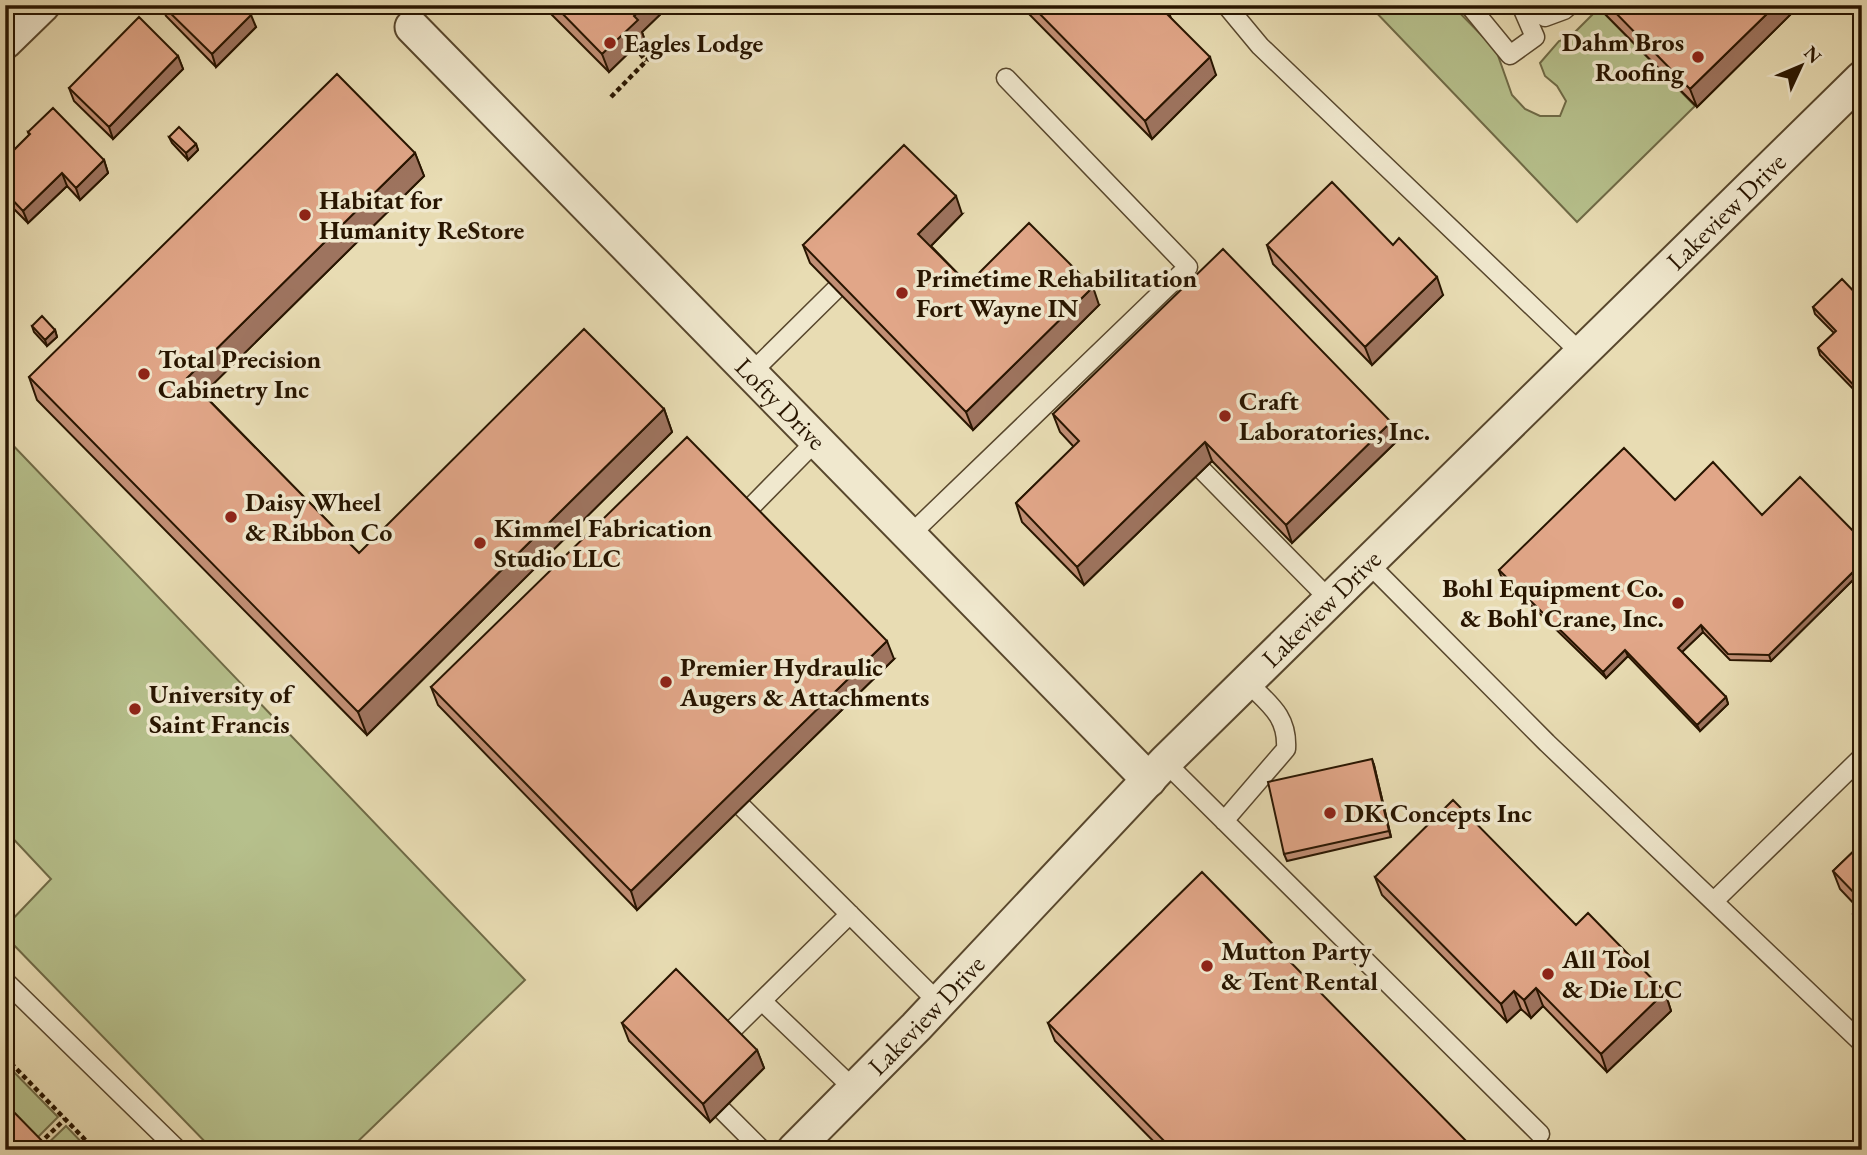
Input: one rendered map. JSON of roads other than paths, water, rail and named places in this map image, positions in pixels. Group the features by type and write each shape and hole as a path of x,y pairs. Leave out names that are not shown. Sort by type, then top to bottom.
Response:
{"street":[{"path":"5,42 43,5"},
{"name":"Lofty Drive","path":"412,27 910,535 1157,771"},
{"name":"Lakeview Drive","path":"794,1150 939,1003 1157,771 1862,78"}],"lane":[{"path":"1226,5 1260,46 1582,354"},
{"path":"1469,5 1510,55 1535,37 1521,5"},
{"path":"1527,5 1545,17 1570,5"},
{"path":"910,535 1188,267 1006,78"},
{"path":"751,373 835,289"},
{"path":"748,510 817,440"},
{"path":"1202,470 1331,601"},
{"path":"1368,563 1547,743 1862,1043"},
{"path":"1224,821 1286,749 1287,733 1281,717 1247,682"},
{"path":"1714,901 1862,757"},
{"path":"1157,771 1224,821 1540,1134"},
{"path":"742,807 939,1003"},
{"path":"729,1033 850,914"},
{"path":"5,981 178,1150"},
{"path":"762,1001 854,1089"},
{"path":"722,1110 762,1150"}],"place":[{"name":"Eagles Lodge","path":"610,43"},
{"name":"Dahm Bros Roofing","path":"1698,57"},
{"name":"Habitat for Humanity ReStore","path":"305,215"},
{"name":"Primetime Rehabilitation Fort Wayne IN","path":"902,293"},
{"name":"Total Precision Cabinetry Inc","path":"144,374"},
{"name":"Craft Laboratories, Inc.","path":"1225,416"},
{"name":"Daisy Wheel & Ribbon Co","path":"231,517"},
{"name":"Kimmel Fabrication Studio LLC","path":"480,543"},
{"name":"Bohl Equipment Co. & Bohl Crane, Inc.","path":"1678,603"},
{"name":"Premier Hydraulic Augers & Attachments","path":"666,682"},
{"name":"University of Saint Francis","path":"135,709"},
{"name":"DK Concepts Inc","path":"1330,813"},
{"name":"Mutton Party & Tent Rental","path":"1207,966"},
{"name":"All Tool & Die LLC","path":"1548,974"}]}
